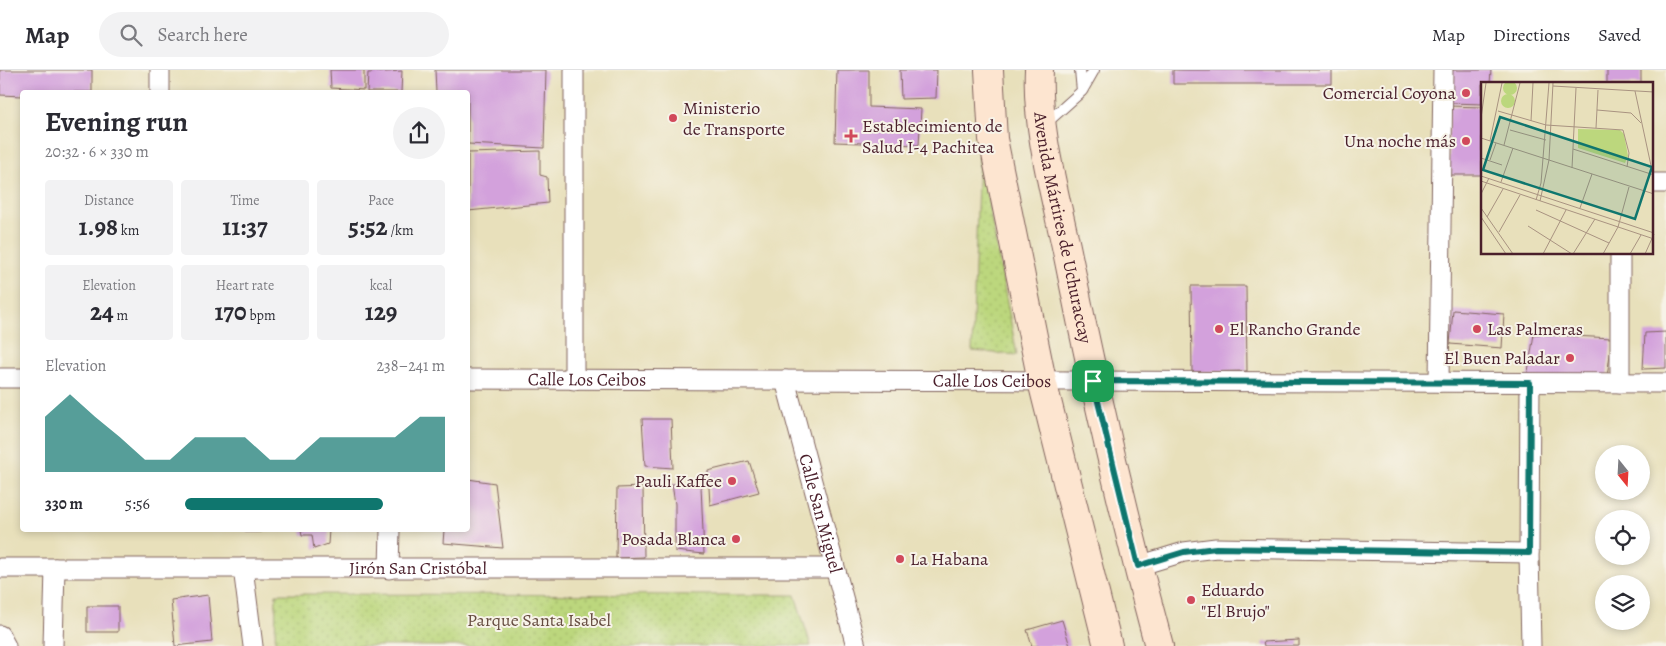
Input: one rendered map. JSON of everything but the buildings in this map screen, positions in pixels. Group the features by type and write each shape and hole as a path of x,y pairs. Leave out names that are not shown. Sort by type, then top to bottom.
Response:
{"street":[{"path":"160,70 160,90"},
{"path":"574,70 574,380"},
{"path":"990,70 994,139 1042,381 1108,646"},
{"name":"Avenida Mártires de Uchuraccay","path":"1039,70 1042,127 1093,381 1159,646"},
{"path":"1439,382 1443,70"},
{"path":"1620,255 1620,383"},
{"path":"0,378 20,378"},
{"name":"Calle Los Ceibos","path":"470,379 1666,383"},
{"name":"Calle San Miguel","path":"784,380 856,646"},
{"path":"1530,383 1529,553 1531,646"},
{"path":"389,569 390,532"},
{"path":"1138,566 1184,552 1216,548 1529,553"},
{"name":"Jirón San Cristóbal","path":"0,568 835,568"},
{"path":"53,646 55,568"},
{"path":"244,568 253,646"},
{"path":"0,635 6,646"}],"lane":[{"path":"1080,70 1082,91"},
{"path":"1042,127 1082,91 1094,70"}],"green space":[{"path":"979,153 1017,355 972,351"},
{"name":"Parque Santa Isabel","path":"276,594 795,595 811,646 275,646"}],"place":[{"name":"Comercial Coyona","path":"1466,93"},
{"name":"Ministerio de Transporte","path":"673,118"},
{"name":"Establecimiento de Salud I-4 Pachitea","path":"851,136"},
{"name":"Una noche más","path":"1466,141"},
{"name":"El Rancho Grande","path":"1219,329"},
{"name":"Las Palmeras","path":"1477,329"},
{"name":"El Buen Paladar","path":"1570,358"},
{"name":"Pauli Kaffee","path":"732,481"},
{"name":"Posada Blanca","path":"736,539"},
{"name":"La Habana","path":"900,559"},
{"name":"Eduardo \"El Brujo\"","path":"1191,600"}],"route":[{"path":"1093,381 1530,383 1529,553 1216,548 1184,552 1138,566 1093,381"}]}
